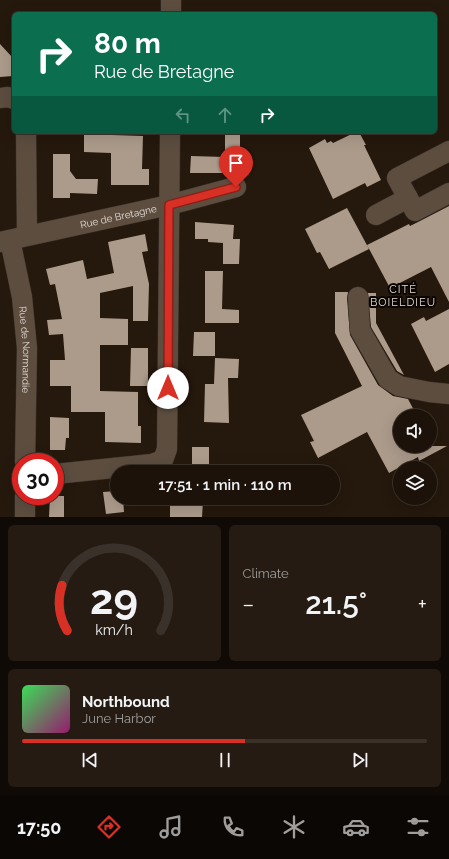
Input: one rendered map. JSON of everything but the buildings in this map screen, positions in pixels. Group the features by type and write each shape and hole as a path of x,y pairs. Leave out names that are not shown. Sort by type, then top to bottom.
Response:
{"street":[{"path":"171,0 171,12"},
{"path":"0,98 8,97 12,98"},
{"name":"Rue de Normandie","path":"25,453 27,348 22,297 12,239 26,134"},
{"path":"64,473 152,464 164,460 167,449 170,134"},
{"path":"449,151 397,178 415,211 449,193"},
{"name":"Rue de Bretagne","path":"12,239 169,205 236,187"},
{"path":"376,215 408,198"},
{"path":"358,297 360,330 388,379 399,386 449,394"},
{"path":"25,505 26,517"}],"district":[{"name":"CITÉ BOIELDIEU","path":"403,295"}],"route":[{"path":"168,388 169,205 236,187"}]}
